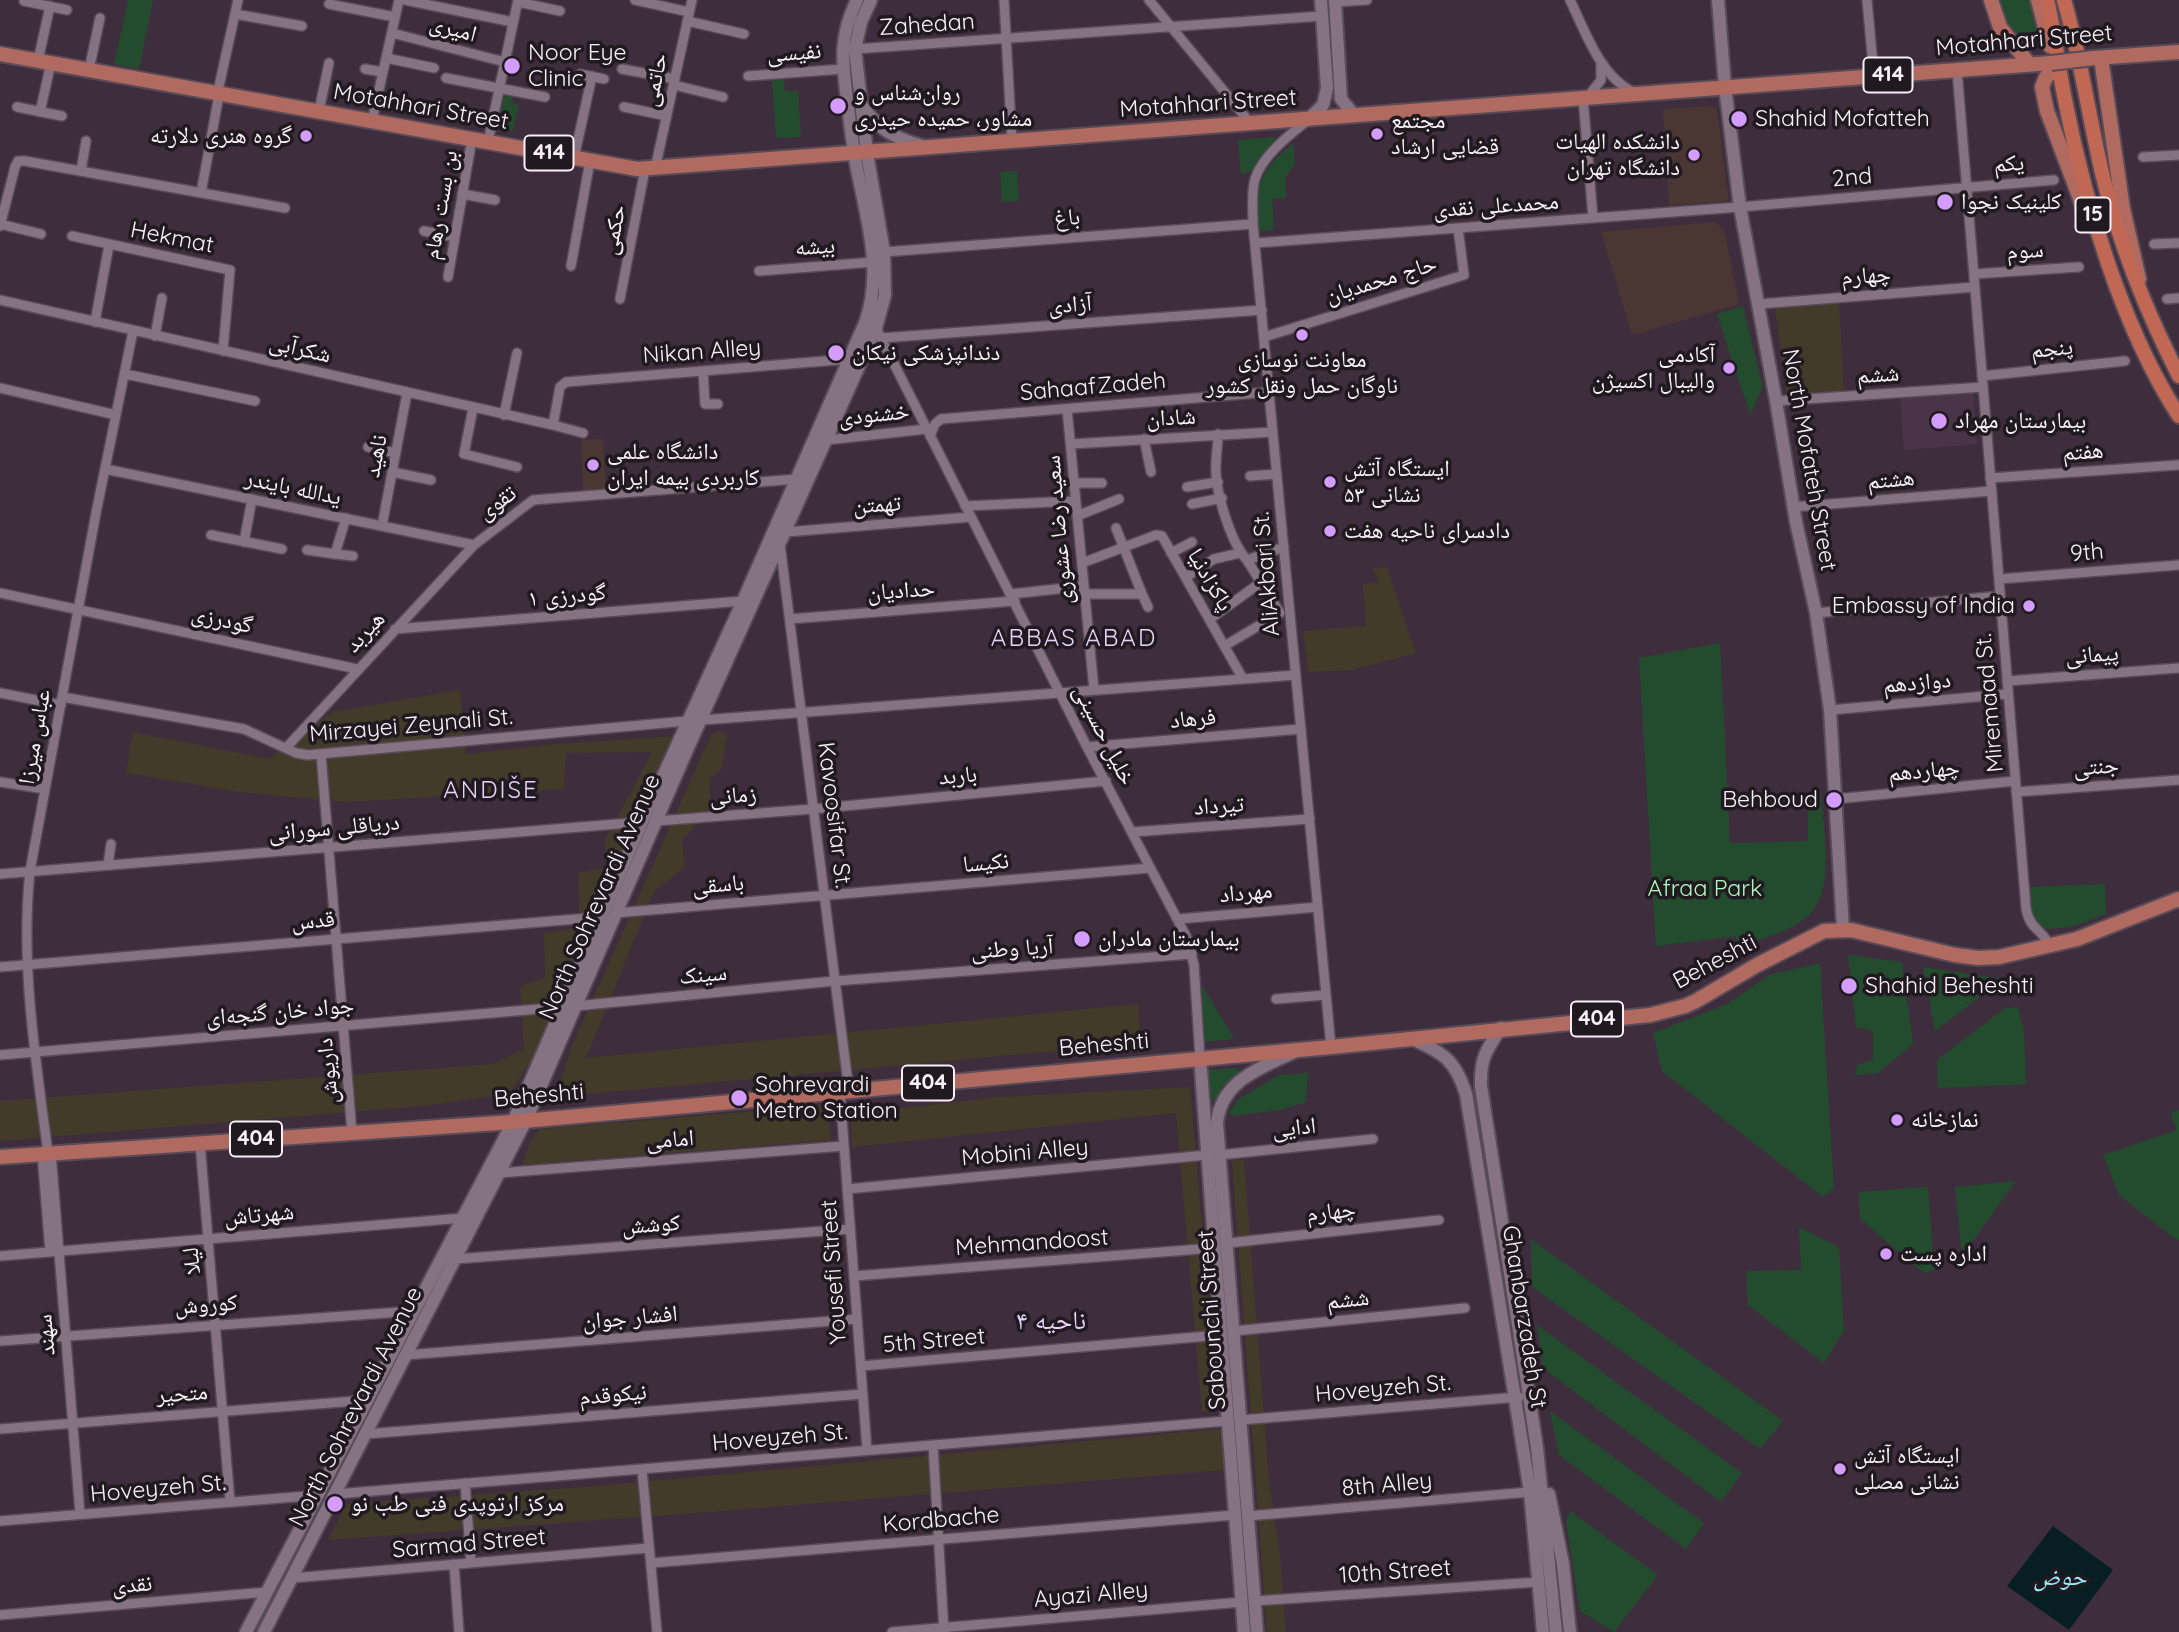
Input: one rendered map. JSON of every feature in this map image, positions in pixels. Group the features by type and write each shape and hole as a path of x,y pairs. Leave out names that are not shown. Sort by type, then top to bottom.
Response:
{"highway":[{"name":"15","path":"2047,0 2064,100 2091,210 2133,330 2179,416"},
{"name":"15","path":"2064,0 2075,38 2104,178 2152,322 2179,376"}],"main road":[{"path":"857,0 844,35 843,69 859,157"},
{"path":"859,157 855,49 860,22 871,0"},
{"path":"1309,119 1323,105 1327,92 1321,0"},
{"name":"North Mofateh Street","path":"1718,0 1725,87 1740,207 1793,507 1816,613 1830,710 1843,929"},
{"path":"1991,0 2000,27 2029,64"},
{"path":"2038,0 2064,100"},
{"path":"1335,1 1341,99 1355,116"},
{"name":"Motahhari Street","path":"0,54 178,84 590,161 650,169 859,157 929,148 2029,64 2052,67 2068,61 2179,52"},
{"path":"2097,58 2123,209 2143,298"},
{"path":"2052,67 2042,88 2051,124 2133,330"},
{"path":"859,102 888,133 929,148"},
{"name":"North Sohrevardi Avenue","path":"264,1632 499,1173 569,1007 615,913 826,440 882,335 884,252 859,157"},
{"name":"North Sohrevardi Avenue","path":"569,1007 601,917 870,309 874,262 859,157"},
{"path":"687,721 702,720"},
{"name":"Beheshti","path":"0,1157 47,1151 519,1121 1650,1015 1685,1006 1824,931 1843,929 1978,958 2012,955 2077,939 2179,899"},
{"name":"Ghanbarzadeh St","path":"1501,1028 1485,1051 1480,1069 1480,1086 1522,1397 1543,1632"},
{"name":"Ghanbarzadeh St","path":"1408,1037 1447,1056 1459,1073 1466,1094 1522,1397 1537,1448 1556,1632"},
{"name":"Sabounchi Street","path":"1257,1632 1248,1601 1241,1516 1227,1421 1213,1248 1213,1155 1218,1112 1227,1093 1251,1074 1300,1049"},
{"name":"Sabounchi Street","path":"1200,1058 1228,1243 1241,1420 1241,1516"},
{"name":"North Sohrevardi Avenue","path":"246,1632 463,1218 519,1121"},
{"path":"1227,1421 1241,1420"},
{"path":"1537,1448 1563,1564 1570,1632"},
{"path":"319,1495 336,1494"},
{"name":"Sabounchi Street","path":"1244,1632 1248,1601"}],"street":[{"path":"201,193 218,93 238,0"},
{"path":"372,121 399,0"},
{"path":"405,0 513,22"},
{"path":"635,0 744,34"},
{"name":"حاتمی","path":"650,169 667,116 692,0"},
{"path":"1004,0 1012,142"},
{"path":"1149,0 1251,124"},
{"path":"1335,1 1367,0"},
{"path":"1570,0 1601,62 1620,84 1638,94"},
{"path":"1867,0 1874,76"},
{"path":"24,1 67,10"},
{"path":"488,142 518,1 560,11"},
{"path":"329,4 395,17"},
{"path":"40,112 50,6"},
{"path":"235,14 302,26"},
{"name":"Zahedan","path":"855,49 1322,16"},
{"path":"89,70 100,18"},
{"name":"امیری","path":"392,33 505,62"},
{"path":"386,58 434,68"},
{"path":"1593,218 1585,98 1601,80 1601,62"},
{"path":"318,111 329,63"},
{"path":"365,69 383,72"},
{"path":"622,69 723,97"},
{"name":"نفیسی","path":"748,76 843,69"},
{"name":"Miremaad St.","path":"1957,70 2028,920 2051,947"},
{"path":"580,74 604,79"},
{"path":"574,158 592,76"},
{"path":"446,78 545,97"},
{"path":"17,107 62,116"},
{"path":"624,107 667,116"},
{"name":"AliAkbari St.","path":"1309,119 1271,154 1257,174 1253,197 1253,223 1331,1047"},
{"name":"بن بست رهام","path":"448,277 472,139"},
{"path":"81,171 86,141"},
{"path":"2143,157 2179,155"},
{"path":"41,234 0,225 18,161 285,208"},
{"path":"571,266 590,161"},
{"name":"حکمی","path":"620,299 650,169"},
{"name":"یکم","path":"1967,187 2054,180"},
{"name":"2nd","path":"1740,207 1967,187"},
{"path":"462,194 495,200"},
{"name":"محمدعلی نقدی","path":"1256,243 1740,207"},
{"name":"باغ","path":"884,252 1253,223"},
{"name":"حاج محمدیان","path":"1264,337 1465,275 1458,228"},
{"path":"424,231 455,237"},
{"name":"Hekmat","path":"72,236 230,270 222,351"},
{"path":"2154,244 2179,243"},
{"name":"Hekmat","path":"95,322 109,245"},
{"name":"بیشه","path":"759,271 874,262"},
{"name":"سوم","path":"1974,274 2079,267"},
{"name":"چهارم","path":"1759,304 1975,287"},
{"path":"155,336 162,298"},
{"path":"2166,299 2179,298"},
{"name":"شکرآبی","path":"0,300 583,433"},
{"name":"آزادی","path":"882,335 1262,310"},
{"name":"عباس میرزا","path":"47,1151 25,913 30,871 78,610 134,331"},
{"path":"882,335 924,412 942,419"},
{"name":"خلیل حسینی","path":"882,335 1087,747 1178,919 1192,954 1200,1058"},
{"path":"504,415 517,353"},
{"name":"Nikan Alley","path":"553,425 560,387 570,381 850,359"},
{"name":"پنجم","path":"1982,376 2125,361"},
{"path":"703,371 705,404 718,404"},
{"path":"125,374 255,401"},
{"name":"ششم","path":"1776,401 1983,387"},
{"path":"0,388 116,415"},
{"name":"SahaafZadeh","path":"942,419 1269,391"},
{"name":"ناهید","path":"382,526 407,393"},
{"path":"473,408 464,454 517,467"},
{"name":"سعید رضا عشوری","path":"1067,409 1094,690"},
{"path":"929,432 942,419"},
{"name":"خشنودی","path":"826,440 929,432"},
{"name":"شادان","path":"1071,444 1273,432"},
{"path":"1218,434 1216,474 1227,521 1244,556 1280,613 1226,645"},
{"path":"1144,439 1151,472"},
{"path":"368,447 396,453"},
{"name":"هفتم","path":"1990,478 2178,465"},
{"name":"یدالله بایندر","path":"105,469 474,545"},
{"path":"392,472 431,480"},
{"path":"1250,476 1277,474"},
{"name":"تقوی","path":"474,545 533,500 797,479"},
{"path":"1074,482 1102,483"},
{"path":"1187,486 1218,482"},
{"name":"هشتم","path":"1793,507 1992,491"},
{"path":"1192,504 1222,498"},
{"path":"244,542 252,499"},
{"path":"1077,516 1119,499"},
{"path":"965,506 1076,501"},
{"name":"تهمتن","path":"783,538 971,517"},
{"path":"335,554 346,518"},
{"path":"1116,528 1148,607"},
{"path":"211,535 282,550"},
{"name":"پاکزادنیا","path":"1125,547 1159,535 1226,645 1243,679"},
{"name":"Kavoosifar St.","path":"783,538 790,619 835,981 844,1091"},
{"path":"1171,552 1192,542"},
{"name":"هیربد","path":"286,748 474,545"},
{"path":"1082,563 1125,547"},
{"path":"1186,577 1214,559 1244,556 1284,547"},
{"path":"307,550 353,556"},
{"name":"9th","path":"1999,579 2179,565"},
{"path":"1210,619 1260,583"},
{"path":"1084,590 1142,594"},
{"name":"حدادیان","path":"790,619 1084,590"},
{"name":"گودرزی","path":"0,593 358,668"},
{"path":"1816,613 2000,596"},
{"name":"گودرزی ۱","path":"394,629 743,601"},
{"name":"پیمانی","path":"2007,681 2179,668"},
{"path":"702,720 1296,675"},
{"name":"Mirzayei Zeynali St.","path":"0,693 244,729 308,755 687,721"},
{"name":"دوازدهم","path":"1830,710 2008,694"},
{"name":"فرهاد","path":"1087,747 1301,729"},
{"name":"داریوش","path":"321,754 352,1133"},
{"name":"جنتی","path":"2016,787 2179,780"},
{"name":"باربد","path":"813,809 1106,781"},
{"path":"0,782 45,789"},
{"name":"چهاردهم","path":"1836,799 2016,787"},
{"name":"زمانی","path":"656,821 813,809"},
{"name":"تیرداد","path":"1132,832 1310,818"},
{"name":"دریاقلی سورانی","path":"0,874 642,822"},
{"path":"108,865 111,844"},
{"name":"نکیسا","path":"824,896 1150,868"},
{"name":"باسقی","path":"615,913 824,896"},
{"name":"مهرداد","path":"1178,919 1318,906"},
{"name":"قدس","path":"0,967 601,917"},
{"name":"آریا وطنی","path":"835,981 1192,954"},
{"name":"سینک","path":"569,1007 835,981"},
{"path":"1276,999 1326,995"},
{"name":"جواد خان گنجه‌ای","path":"0,1055 569,1007"},
{"name":"Yousefi Street","path":"844,1091 844,1146 867,1450"},
{"name":"ادایی","path":"1213,1155 1373,1139"},
{"name":"لیلا","path":"200,1143 230,1502"},
{"name":"امامی","path":"499,1173 844,1146"},
{"name":"سهند","path":"47,1151 54,1252 65,1335 80,1514"},
{"name":"Mobini Alley","path":"847,1189 1213,1155"},
{"name":"شهرتاش","path":"0,1256 463,1218"},
{"name":"چهارم","path":"1228,1243 1439,1220"},
{"name":"کوشش","path":"455,1259 850,1229"},
{"name":"Mehmandoost","path":"854,1276 1213,1248"},
{"name":"ششم","path":"1234,1331 1465,1308"},
{"name":"کوروش","path":"0,1340 414,1311"},
{"name":"افشار جوان","path":"406,1355 857,1320"},
{"name":"5th Street","path":"861,1366 1220,1335"},
{"name":"نیکوقدم","path":"366,1434 863,1394"},
{"name":"Hoveyzeh St.","path":"1241,1420 1522,1397"},
{"name":"متحیر","path":"0,1429 368,1400"},
{"name":"Hoveyzeh St.","path":"336,1494 1227,1421"},
{"path":"933,1445 944,1630"},
{"path":"642,1469 657,1632"},
{"path":"465,1483 471,1563"},
{"name":"8th Alley","path":"1241,1516 1530,1492"},
{"name":"Hoveyzeh St.","path":"0,1521 319,1495"},
{"name":"Kordbache","path":"651,1563 1241,1516"},
{"name":"Sarmad Street","path":"292,1578 649,1548"},
{"path":"454,1564 459,1632"},
{"name":"10th Street","path":"1248,1601 1539,1582"},
{"name":"نقدی","path":"0,1615 267,1592"},
{"name":"Ayazi Alley","path":"892,1632 944,1630 1248,1601"}],"shaded area":[{"name":"دانشکده الهیات دانشگاه تهران","path":"1712,106 1717,110 1729,201 1669,205 1663,109"},
{"path":"1715,222 1724,230 1739,304 1632,335 1601,232"},
{"path":"1839,302 1844,393 1787,397 1775,308"},
{"name":"بیمارستان مهراد","path":"1973,391 1977,444 1904,450 1900,397"},
{"name":"دانشگاه علمی کاربردی بیمه ایران","path":"603,439 606,491 583,493 581,440"},
{"path":"1387,567 1416,653 1352,670 1308,672 1303,631 1366,626 1363,584 1378,582 1373,568"},
{"path":"460,690 466,754 545,745 674,736 579,949 538,1051 509,1094 422,1106 0,1141 0,1101 493,1064 524,1049 520,986 545,978 544,933 580,928 578,873 606,867 605,840 652,752 566,753 564,789 347,802 239,792 126,773 133,732 269,759 332,712"},
{"path":"719,731 727,735 722,768 710,779 710,811 682,840 685,867 654,891 586,1058 1138,1004 1140,1031 1121,1045 555,1097 572,1046 711,735"},
{"path":"1190,1087 1218,1410 1202,1412 1176,1113 852,1147 851,1114 998,1097"},
{"path":"828,1105 831,1140 522,1165 531,1140 540,1129"},
{"path":"1244,1160 1269,1481 1280,1554 1286,1632 1267,1632 1232,1161"},
{"path":"1219,1429 1225,1470 328,1540 347,1504 585,1487"}],"green space":[{"path":"128,0 153,0 139,69 114,64"},
{"path":"1999,0 2033,0 2041,39 2039,45 2016,38 2007,25"},
{"path":"784,79 785,91 798,91 801,137 776,138 772,80"},
{"path":"505,91 513,92 511,103 519,105 513,131 496,127"},
{"path":"1275,137 1275,143 1250,172 1241,174 1238,140"},
{"path":"1293,143 1295,164 1286,176 1286,198 1272,199 1274,230 1259,231 1257,202 1261,181 1272,163"},
{"path":"1017,171 1019,201 1002,202 1000,172"},
{"path":"1743,306 1763,387 1750,415 1717,314"},
{"name":"Afraa Park","path":"1720,643 1730,843 1808,841 1808,795 1821,794 1826,857 1823,889 1818,903 1803,920 1765,938 1737,947 1736,936 1656,946 1639,658"},
{"path":"2105,884 2106,914 2071,927 2046,929 2030,916 2031,887"},
{"path":"1848,955 1902,962 1913,1044 1878,1073 1855,1075 1857,1065 1873,1060 1873,1031 1856,1027"},
{"path":"1820,963 1834,1189 1823,1197 1662,1071 1653,1033 1727,1004 1769,975"},
{"path":"1923,967 2003,979 1935,1031"},
{"path":"1203,987 1234,1039 1203,1042 1199,988"},
{"path":"2018,1007 2024,1033 2026,1084 1938,1088 1937,1060 2005,1008"},
{"path":"1237,1068 1240,1072 1221,1088 1215,1100 1209,1101 1209,1070"},
{"path":"1308,1073 1306,1102 1279,1110 1233,1116 1229,1113 1237,1100 1279,1075"},
{"path":"2179,1110 2179,1240 2119,1195 2103,1155 2177,1130 2170,1113"},
{"path":"2016,1181 1962,1256 1955,1187"},
{"path":"1928,1187 1934,1270 1924,1273 1860,1219 1859,1192"},
{"path":"1799,1227 1839,1247 1844,1331 1824,1363 1748,1305 1746,1271 1801,1270"},
{"path":"1531,1239 1783,1421 1760,1449 1532,1287"},
{"path":"1537,1325 1742,1473 1721,1502 1543,1368"},
{"path":"1550,1411 1704,1523 1686,1549 1559,1455"},
{"path":"1570,1511 1658,1575 1614,1632 1580,1611 1566,1522"}],"water":[{"name":"حوض","path":"2053,1526 2113,1570 2069,1630 2007,1586"}],"place":[{"name":"Noor Eye Clinic","path":"512,66"},
{"name":"روان‌شناس و مشاور، حمیده حیدری","path":"838,106"},
{"name":"Shahid Mofatteh","path":"1739,119"},
{"name":"مجتمع قضایی ارشاد","path":"1377,134"},
{"name":"گروه هنری دلارته","path":"306,136"},
{"name":"دانشکده الهیات دانشگاه تهران","path":"1694,155"},
{"name":"کلینیک نجوا","path":"1945,202"},
{"name":"معاونت نوسازی ناوگان حمل ونقل کشور","path":"1302,335"},
{"name":"دندانپزشکی نیکان","path":"836,353"},
{"name":"آکادمی والیبال اکسیژن","path":"1729,368"},
{"name":"بیمارستان مهراد","path":"1939,421"},
{"name":"دانشگاه علمی کاربردی بیمه ایران","path":"593,465"},
{"name":"ایستگاه آتش نشانی ۵۳","path":"1330,482"},
{"name":"دادسرای ناحیه هفت","path":"1330,531"},
{"name":"Embassy of India","path":"2029,606"},
{"name":"Behboud","path":"1834,800"},
{"name":"بیمارستان مادران","path":"1082,939"},
{"name":"Shahid Beheshti","path":"1849,986"},
{"name":"Sohrevardi Metro Station","path":"739,1098"},
{"name":"نمازخانه","path":"1897,1120"},
{"name":"اداره پست","path":"1886,1254"},
{"name":"ایستگاه آتش نشانی مصلی","path":"1840,1469"},
{"name":"مرکز ارتوپدی فنی طب نو","path":"335,1504"}],"district":[{"name":"ABBAS ABAD","path":"1074,639"},
{"name":"ANDIŠE","path":"491,791"},
{"name":"ناحیه ۴","path":"1051,1321"}]}
